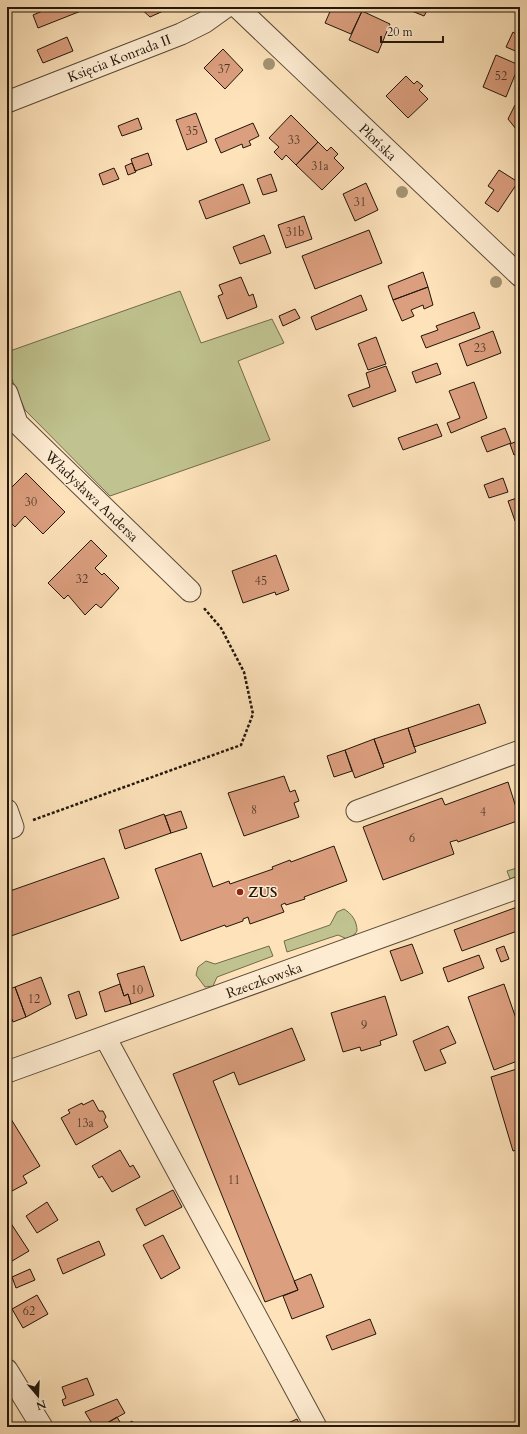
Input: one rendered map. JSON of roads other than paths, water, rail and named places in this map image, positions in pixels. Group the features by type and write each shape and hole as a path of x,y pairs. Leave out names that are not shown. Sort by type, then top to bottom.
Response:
{"street":[{"name":"Księcia Konrada II","path":"7,102 181,34 205,22 226,7"},
{"name":"Płońska","path":"237,7 520,276"},
{"name":"Władysława Andersa","path":"7,393 16,423 190,591"},
{"path":"357,811 520,751"},
{"name":"Rzeczkowska","path":"7,1072 520,887"},
{"path":"105,1037 316,1427"},
{"path":"7,1370 42,1427"}],"place":[{"name":"ZUS","path":"240,892"}]}
